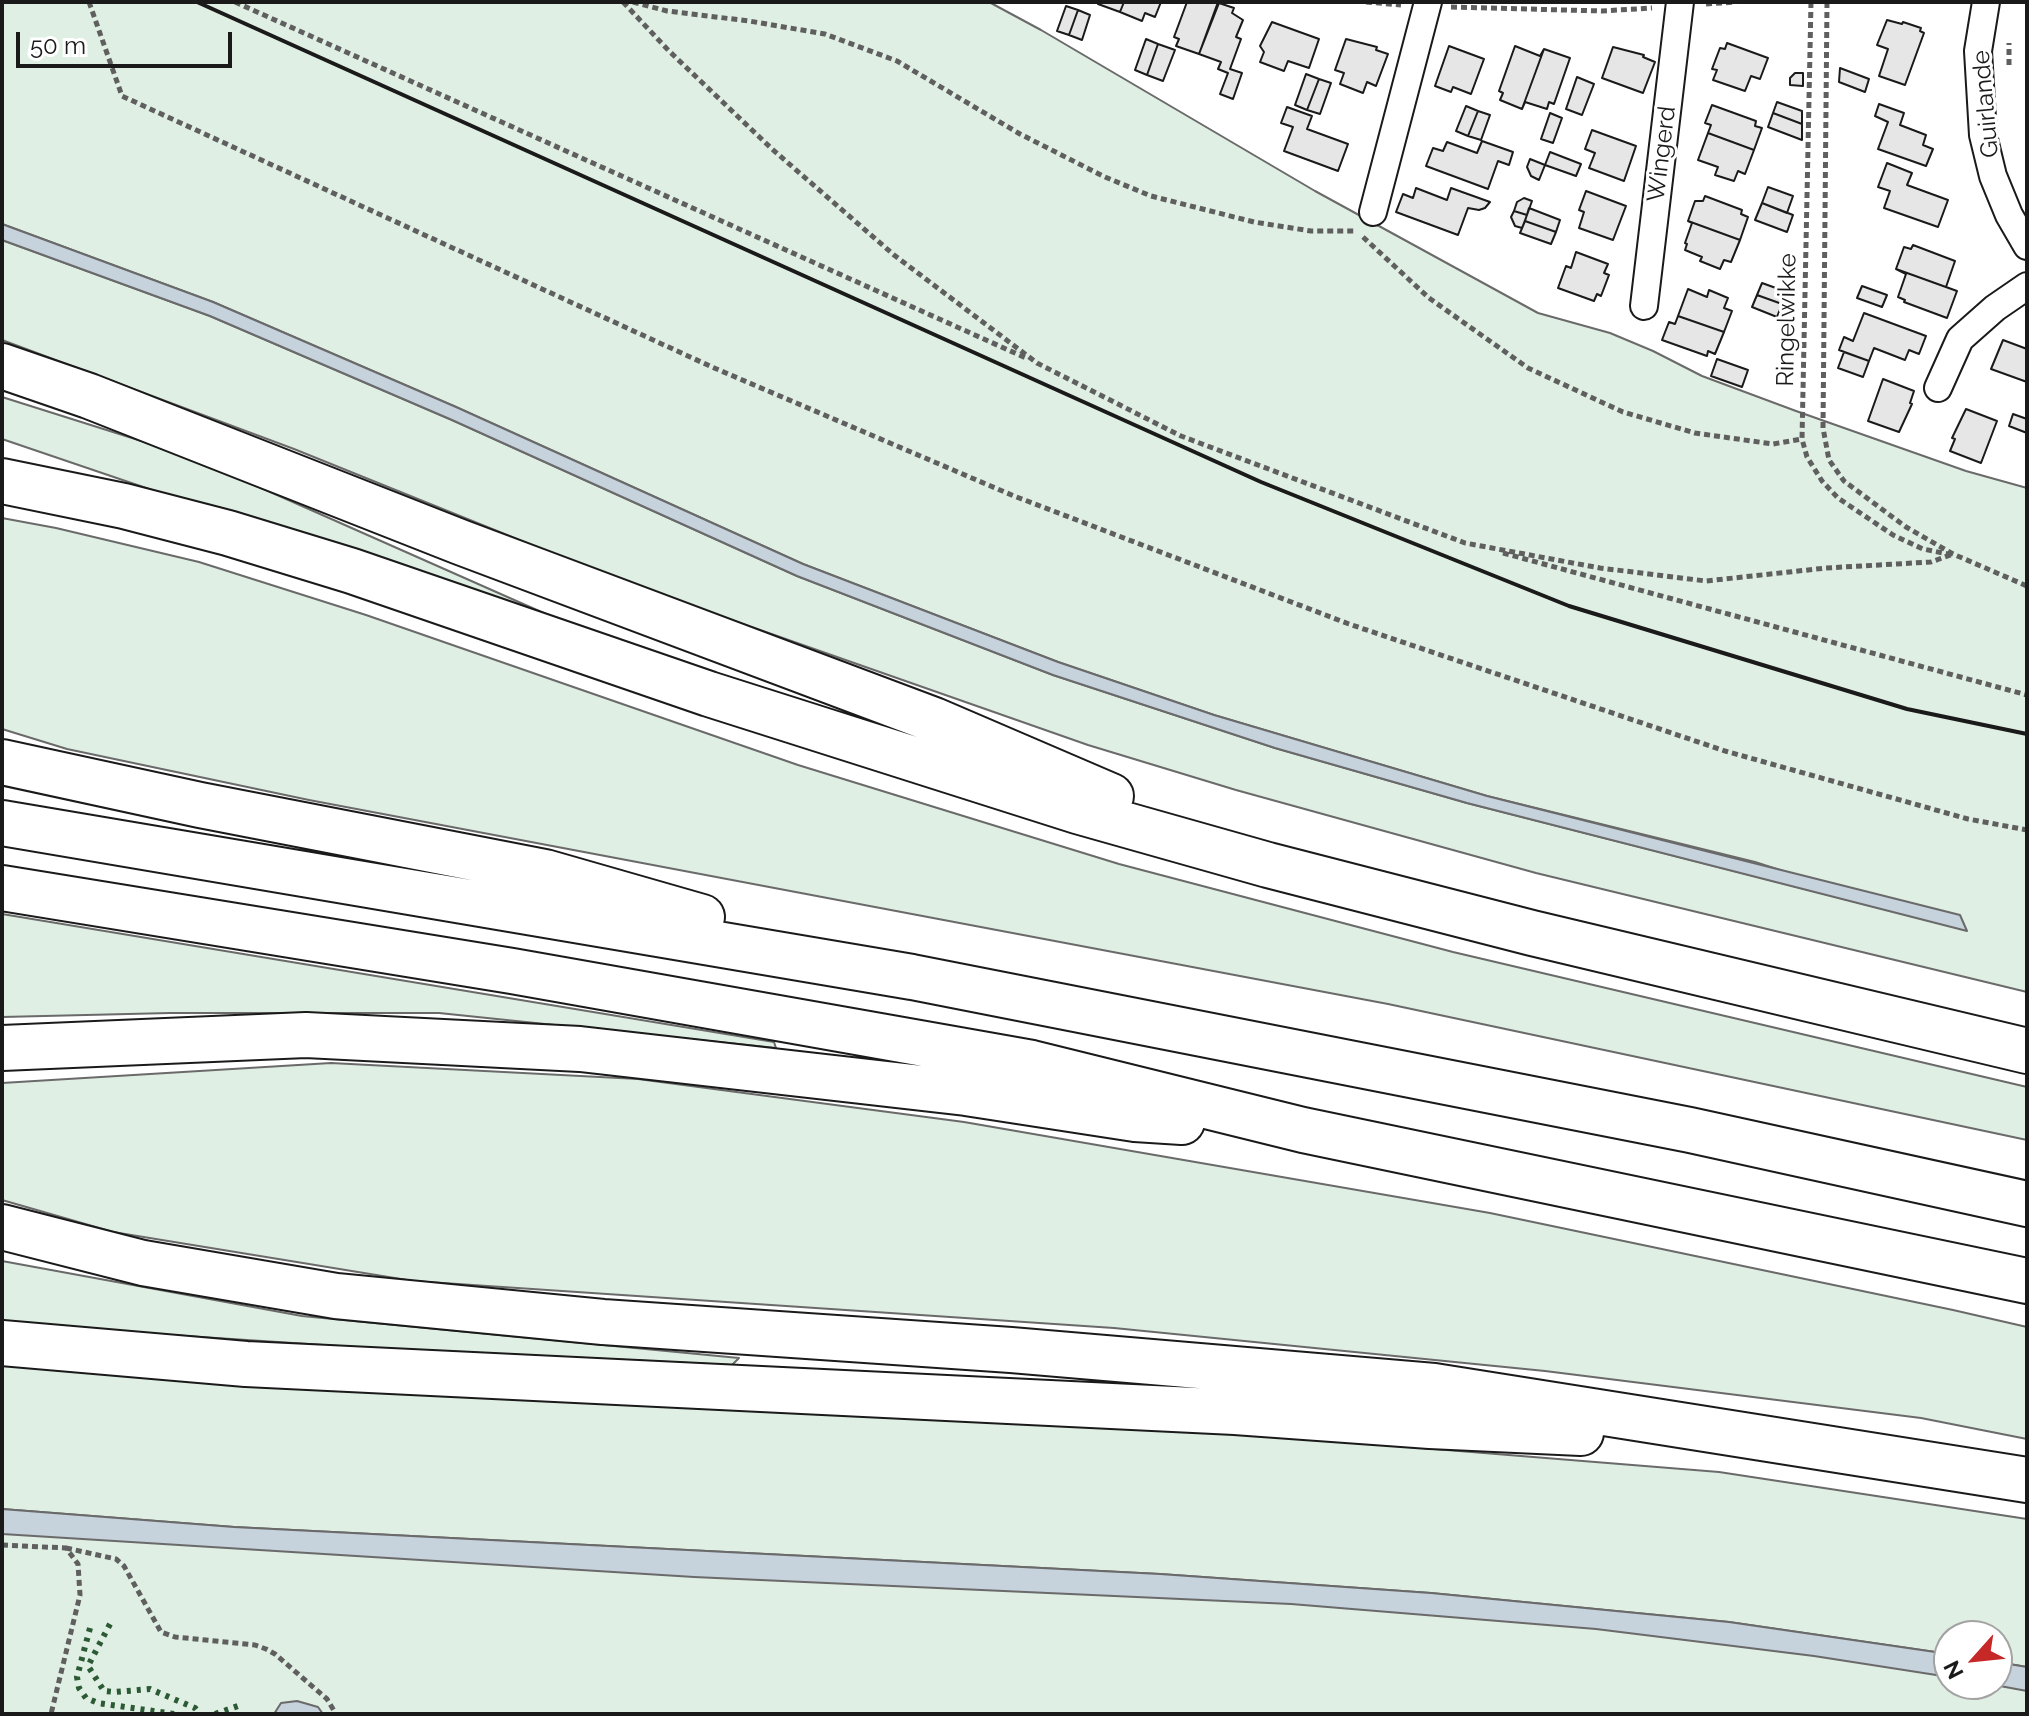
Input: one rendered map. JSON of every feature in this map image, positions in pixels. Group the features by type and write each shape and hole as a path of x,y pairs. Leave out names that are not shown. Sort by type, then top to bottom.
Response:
{"highway":[{"path":"2,366 89,396 460,542 934,720 1268,865"},
{"path":"2,481 124,506 228,533 352,571 882,751 1268,865 1532,933 2027,1051"},
{"path":"2,762 170,800 545,872 912,977"},
{"path":"2,823 912,977 1674,1127 2027,1204"},
{"path":"2,888 527,974 1032,1063 1303,1130 2027,1281"},
{"path":"2,1048 306,1035 580,1049 966,1093 1135,1119 1303,1130"},
{"path":"2,1227 143,1263 336,1296 603,1322 1011,1350 1434,1386 2027,1480"},
{"path":"2,1343 246,1364 1801,1444"}],"street":[{"name":"Guirlande","path":"1986,2 1978,51 1983,135 1993,176 2009,215 2027,246"},
{"path":"1373,212 1428,4"},
{"name":"Wingerd","path":"1644,306 1680,4"},
{"path":"1938,388 1960,339 1995,308 2027,286"}],"path":[{"path":"89,2 122,96 769,392 1014,496 1349,624 1725,751 1968,819 2027,830"},
{"path":"235,2 1037,363 1181,436 1465,543 2027,695"},
{"path":"623,2 669,51 805,178 894,255 1037,363"},
{"path":"633,2 667,11 825,34 897,61 1020,134 1105,177 1151,196 1254,222 1311,231 1356,231 1429,298 1528,368 1555,381 1623,412 1695,433 1773,444 1802,439"},
{"path":"1366,2 1602,11 1736,2"},
{"name":"Ringelwikke","path":"1811,2 1802,439 1807,457 1822,481 1838,498 1893,535 1923,549 1953,554"},
{"name":"Ringelwikke","path":"1827,2 1824,445 1829,460 1844,481 1906,527 1953,554 2027,586"},
{"path":"2009,69 2010,35"},
{"path":"1465,543 1600,568 1706,581 1826,568 1931,562 1953,554"},
{"path":"2,1545 66,1548 116,1559 128,1572 161,1632 175,1637 255,1645 266,1649 327,1699 336,1714"},
{"path":"51,1714 80,1595 78,1564 66,1548"}],"green space":[{"path":"2,2 989,2 1315,191 1538,313 1610,333 1702,376 1796,411 1966,471 2027,488 2027,992 1536,873 1236,790 1088,745 626,583 294,449 2,340 2,240 210,316 452,420 797,576 1053,675 1275,748 1467,803 1966,930 1755,862 1487,796 1214,715 1058,662 803,564 456,407 213,302 2,224"},
{"path":"2,397 189,456 573,626 2,439"},
{"path":"2,518 199,562 366,615 798,765 1119,864 1453,952 2027,1087 2027,1140 1388,1004 309,800 67,749 2,729"},
{"path":"2,914 774,1042 776,1048 439,1013 170,1013 2,1017"},
{"path":"331,1063 638,1079 964,1122 1490,1213 1953,1310 2027,1327 2027,1439 1921,1418 1545,1371 1114,1328 413,1281 113,1232 2,1200 2,1083"},
{"path":"2,1261 302,1316 739,1358 732,1365 354,1347 2,1324"},
{"path":"2,1364 911,1413 1298,1438 1719,1472 2027,1519 2027,1667 2013,1665 2013,1620 1933,1620 1933,1652 1729,1622 1431,1593 1160,1574 234,1527 2,1509"},
{"path":"2,1520 1315,1594 1933,1665 1933,1700 2013,1700 2013,1682 2027,1680 2027,1714 2,1714"}],"shaded area":[{"path":"2,224 213,302 456,407 803,564 1058,662 1214,715 1487,796 1960,915 1967,931 1467,803 1275,748 1053,675 797,576 452,420 210,316 2,240"},
{"path":"2,1509 234,1527 1160,1574 1431,1593 1729,1622 1933,1652 1933,1675 1814,1656 1596,1629 1291,1604 694,1577 2,1534"},
{"path":"2013,1665 2027,1667 2027,1691 2013,1688"},
{"path":"297,1701 318,1707 323,1714 274,1714 281,1703"}],"building":[{"path":"1099,2 1124,2 1120,12"},
{"path":"1124,2 1161,2 1155,17 1145,13 1142,21 1120,12"},
{"path":"1187,2 1218,2 1199,54 1176,46 1179,39 1174,37"},
{"path":"1219,3 1234,8 1232,13 1243,20 1236,37 1241,39 1230,69 1242,73 1233,99 1220,94 1228,73 1218,69 1221,62 1199,54"},
{"path":"1066,6 1078,10 1069,35 1057,31"},
{"path":"1078,10 1090,15 1082,40 1069,35"},
{"path":"1887,20 1921,28 1920,31 1924,33 1905,85 1879,76 1888,49 1877,45"},
{"path":"1272,22 1319,39 1309,68 1288,61 1284,71 1260,62 1264,52 1260,46"},
{"path":"1146,39 1158,44 1147,75 1135,70"},
{"path":"1346,39 1377,47 1376,50 1388,54 1376,86 1367,82 1363,93 1340,84 1344,73 1335,70"},
{"path":"1727,43 1768,58 1760,79 1751,76 1745,91 1713,80 1717,70 1712,69 1720,48 1725,49"},
{"path":"1158,44 1175,50 1163,81 1147,75"},
{"path":"1449,46 1484,59 1471,94 1453,87 1451,92 1435,86"},
{"path":"1515,46 1540,56 1544,49 1522,109 1500,100 1503,93 1499,91"},
{"path":"1613,47 1644,55 1655,62 1643,93 1602,78"},
{"path":"1544,49 1570,58 1554,104 1549,102 1547,109 1525,102 1522,109"},
{"path":"1840,68 1869,79 1865,92 1839,82"},
{"path":"1795,73 1803,73 1803,86 1790,85 1790,78"},
{"path":"1306,74 1319,79 1307,110 1295,105"},
{"path":"1577,77 1594,84 1582,115 1566,109"},
{"path":"1319,79 1331,83 1320,114 1307,110"},
{"path":"1777,102 1802,111 1802,124 1773,113"},
{"path":"1879,104 1904,113 1900,125 1926,135 1923,145 1933,149 1926,166 1878,149 1888,122 1875,116"},
{"path":"1712,105 1756,121 1755,126 1762,128 1754,150 1708,133 1711,125 1705,123"},
{"path":"1466,106 1478,111 1468,136 1456,131"},
{"path":"1287,107 1312,116 1307,129 1348,144 1338,171 1284,151 1293,127 1281,123"},
{"path":"1478,111 1490,115 1481,140 1468,136"},
{"path":"1550,113 1562,118 1553,143 1541,139"},
{"path":"1773,113 1802,124 1802,140 1768,127"},
{"path":"1592,130 1636,146 1624,181 1589,168 1595,153 1585,149"},
{"path":"1708,133 1754,150 1745,174 1738,171 1734,181 1715,175 1718,167 1698,160"},
{"path":"1482,141 1513,152 1509,165 1498,161 1488,189 1426,166 1433,148 1443,151 1447,142 1477,153"},
{"path":"1550,152 1581,164 1576,176 1545,165"},
{"path":"1530,159 1545,165 1539,180 1531,176 1527,167"},
{"path":"1887,163 1912,173 1907,185 1948,200 1938,227 1884,208 1890,191 1878,187"},
{"path":"1768,187 1793,196 1787,213 1762,203"},
{"path":"1416,188 1447,200 1451,188 1490,202 1479,210 1468,208 1458,235 1396,212 1403,194 1413,198"},
{"path":"1586,191 1626,206 1613,240 1579,228 1584,212 1579,210"},
{"path":"1705,196 1742,210 1741,214 1748,217 1740,240 1688,221 1695,201 1703,201"},
{"path":"1524,198 1532,201 1527,215 1514,211 1517,202"},
{"path":"1762,203 1793,215 1787,232 1755,220"},
{"path":"1529,208 1560,220 1556,232 1525,221"},
{"path":"1514,211 1527,215 1522,228 1515,226 1511,217"},
{"path":"1525,221 1556,232 1551,244 1520,233"},
{"path":"1688,221 1740,240 1731,262 1724,260 1720,269 1700,261 1702,257 1685,250 1692,223"},
{"path":"1913,245 1955,261 1946,287 1957,291 1896,269 1904,247 1911,249"},
{"path":"1576,252 1608,264 1604,273 1609,275 1601,296 1597,294 1594,301 1558,288 1566,266 1571,268"},
{"path":"1896,269 1957,291 1947,318 1898,297 1906,274"},
{"path":"1762,283 1787,292 1782,304 1757,295"},
{"path":"1862,286 1887,295 1882,307 1857,298"},
{"path":"1688,289 1707,297 1709,290 1728,298 1724,308 1732,311 1724,332 1678,316"},
{"path":"1757,295 1782,304 1777,317 1752,307"},
{"path":"1864,313 1926,336 1919,354 1909,350 1905,360 1874,348 1869,361 1839,350 1844,337 1853,341"},
{"path":"1678,316 1724,332 1715,354 1708,351 1707,356 1662,340 1669,322 1675,324"},
{"path":"2003,340 2027,349 2027,382 1991,369"},
{"path":"1844,352 1869,361 1863,377 1838,368"},
{"path":"1717,359 1748,370 1742,387 1711,376"},
{"path":"1883,379 1914,391 1912,404 1899,432 1868,421"},
{"path":"1966,409 1997,421 1981,463 1950,451 1955,439 1952,438"},
{"path":"2013,414 2027,419 2027,433 2009,426"}],"hedge":[{"path":"110,1624 88,1666 104,1691 150,1689 195,1708 200,1714"},
{"path":"90,1628 77,1677 79,1688 86,1698 98,1703 174,1714"},
{"path":"215,1714 241,1705"}],"wall":[{"path":"197,2 1261,482 1569,606 1907,709 2027,734"}]}
